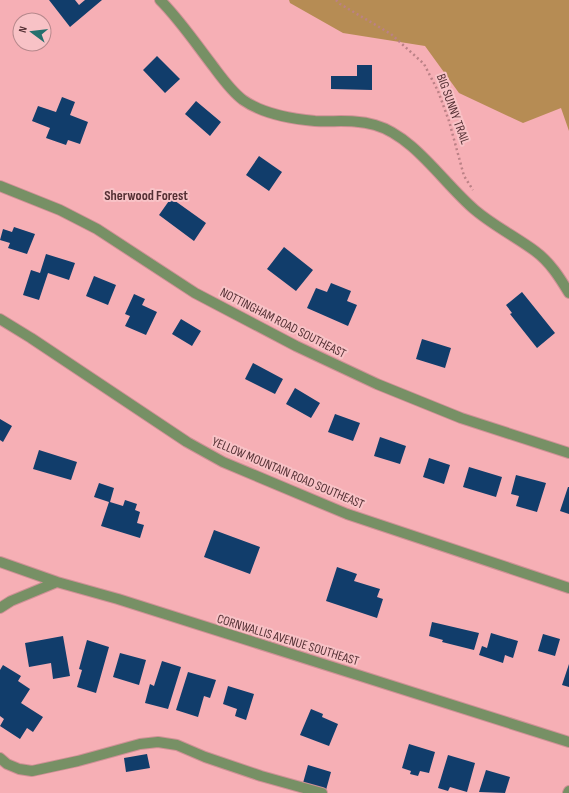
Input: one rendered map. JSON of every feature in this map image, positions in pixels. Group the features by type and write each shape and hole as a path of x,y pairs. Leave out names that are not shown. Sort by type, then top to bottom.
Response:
{"street":[{"path":"160,0 229,87 244,100 264,110 286,117 316,121 344,120 363,122 395,133 410,144 476,211 502,231 536,252 549,264 562,281 569,294"},
{"name":"NOTTINGHAM ROAD SOUTHEAST","path":"0,186 60,210 97,229 195,293 296,346 377,384 460,418 569,453"},
{"name":"YELLOW MOUNTAIN ROAD SOUTHEAST","path":"0,319 187,442 223,462 347,514 569,588"},
{"name":"CORNWALLIS AVENUE SOUTHEAST","path":"0,562 57,582 118,599 569,742"},
{"path":"0,608 11,601 57,582"},
{"path":"0,758 7,764 19,769 32,770 78,761 140,744 158,742 177,745 212,760 322,793"}],"path":[{"name":"BIG SUNNY TRAIL","path":"336,0 340,4 391,34 424,64 438,90 449,121 464,176 475,194"}],"shaded area":[{"path":"289,0 569,0 569,131 561,108 523,123 459,93 425,46 343,33 290,3"}],"building":[{"path":"49,0 75,0 79,5 85,0 102,0 70,27"},
{"path":"157,56 180,79 165,93 143,70"},
{"path":"357,65 372,65 372,90 331,89 331,76 357,76"},
{"path":"62,97 75,102 70,115 88,122 80,144 68,140 66,145 46,138 50,128 32,121 38,106 56,112"},
{"path":"196,101 221,122 210,136 185,114"},
{"path":"259,156 282,172 269,191 246,175"},
{"path":"171,198 206,223 194,241 159,215"},
{"path":"14,227 35,234 27,254 8,248 10,243 0,240 3,229 12,232"},
{"path":"284,247 313,270 296,291 267,269"},
{"path":"46,254 75,263 69,280 48,273 39,300 23,295 31,270 40,273"},
{"path":"94,276 116,285 108,305 86,296"},
{"path":"331,283 351,291 347,301 357,305 348,326 307,308 316,288 327,292"},
{"path":"522,292 555,333 537,348 510,314 512,313 506,305"},
{"path":"134,294 145,299 142,305 157,312 146,335 125,326 130,316 125,314"},
{"path":"181,319 201,331 192,346 172,334"},
{"path":"422,339 451,348 445,368 416,359"},
{"path":"253,363 283,379 275,394 245,379"},
{"path":"295,388 320,403 311,418 286,404"},
{"path":"335,414 360,423 353,441 328,432"},
{"path":"0,419 12,426 3,442 0,440"},
{"path":"380,437 406,446 400,464 374,456"},
{"path":"39,450 77,462 71,480 33,469"},
{"path":"429,458 450,465 444,484 423,477"},
{"path":"469,467 502,477 496,497 463,487"},
{"path":"516,475 546,483 537,512 516,506 519,496 511,494"},
{"path":"99,483 114,488 110,502 123,506 125,500 137,504 135,510 140,512 137,523 144,525 140,538 101,526 109,502 94,497"},
{"path":"569,487 569,514 560,511"},
{"path":"214,530 260,547 250,574 204,557"},
{"path":"337,567 357,574 354,581 380,589 377,597 383,599 377,618 326,601"},
{"path":"432,622 479,633 474,650 442,642 443,640 429,636"},
{"path":"491,633 518,641 513,658 505,655 503,663 479,655 482,646 487,648"},
{"path":"543,634 560,639 555,656 538,651"},
{"path":"63,636 70,676 53,679 51,663 29,667 25,643"},
{"path":"87,640 109,647 96,693 77,687 82,670 79,669"},
{"path":"120,653 146,660 139,685 113,677"},
{"path":"162,661 181,667 168,709 145,703 150,684 154,686"},
{"path":"569,664 569,687 562,685"},
{"path":"3,665 21,676 18,681 30,689 21,703 43,717 33,732 27,728 20,739 0,726 4,719 0,716 0,670"},
{"path":"188,672 216,680 210,698 204,696 198,717 176,710"},
{"path":"228,686 254,694 246,720 235,716 237,709 223,704"},
{"path":"311,709 323,714 322,717 338,724 329,746 300,735"},
{"path":"409,744 435,752 429,773 420,771 418,776 410,774 411,771 402,768"},
{"path":"147,754 150,768 126,772 124,758"},
{"path":"448,755 475,763 467,792 450,787 448,791 438,788"},
{"path":"308,765 331,772 326,790 303,783"},
{"path":"486,770 510,777 505,793 479,792"}],"district":[{"name":"Sherwood Forest","path":"146,195"}]}
